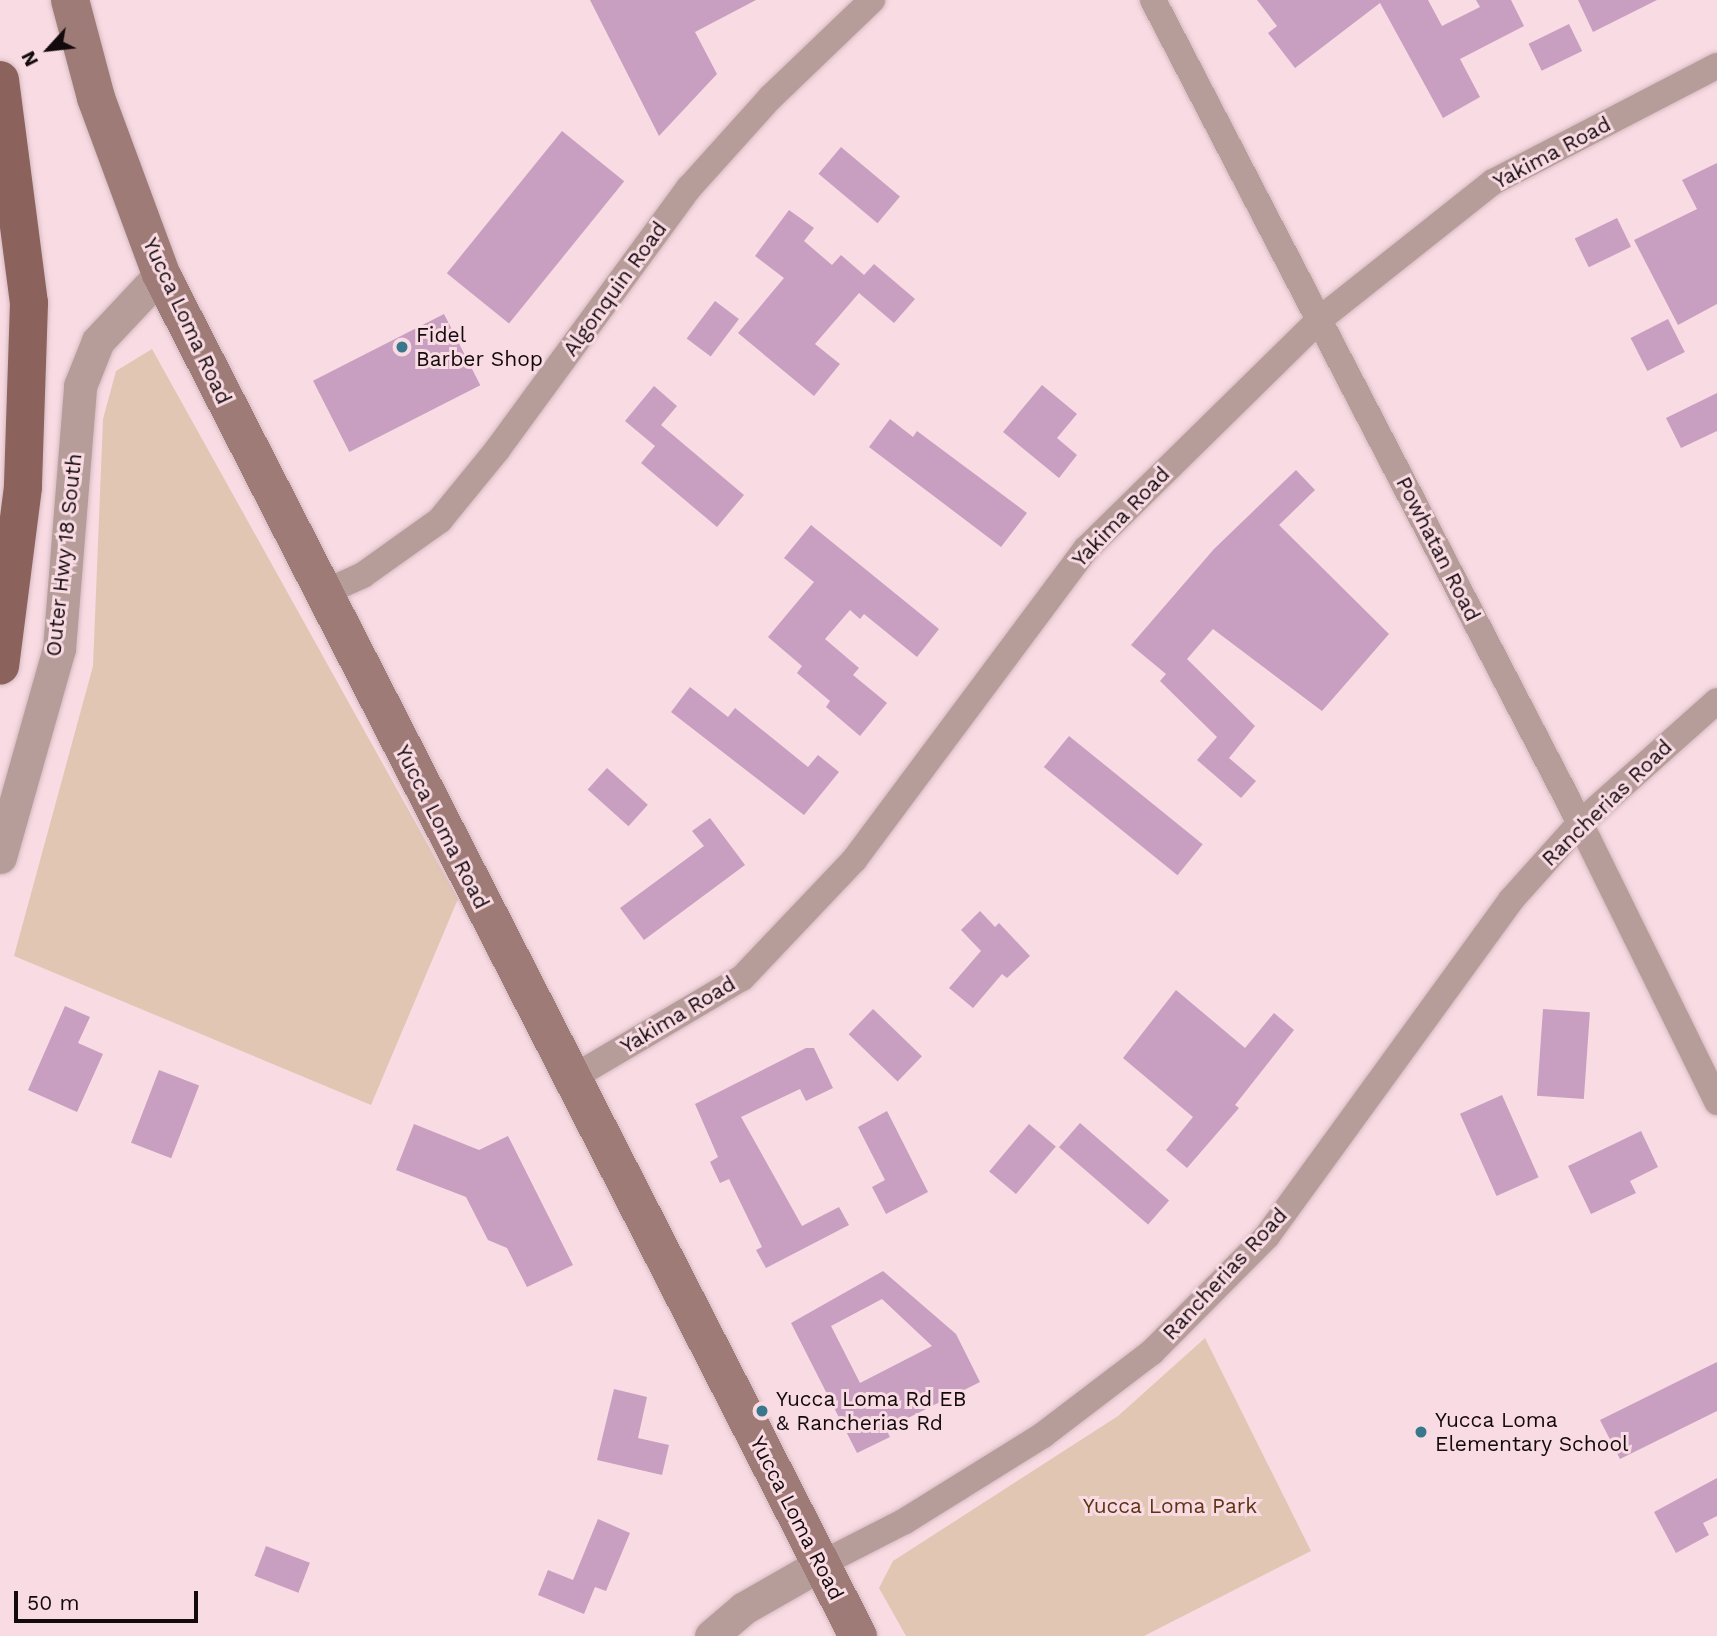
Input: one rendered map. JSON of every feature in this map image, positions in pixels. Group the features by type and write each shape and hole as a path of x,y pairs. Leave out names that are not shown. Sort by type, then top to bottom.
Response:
{"main road":[{"name":"Yucca Loma Road","path":"70,0 96,98 161,274 321,594 858,1636"},
{"path":"0,80 22,212 29,328 23,487 0,666"}],"street":[{"name":"Algonquin Road","path":"321,594 363,575 440,520 497,450 682,197 771,97 872,0"},
{"name":"Powhatan Road","path":"1153,0 1580,824 1717,1102"},
{"name":"Yakima Road","path":"572,1078 741,978 855,860 1086,549 1320,319 1493,182 1717,66"},
{"name":"Outer Hwy 18 South","path":"0,857 58,649 80,386 98,341 161,274"},
{"name":"Rancherias Road","path":"711,1636 744,1608 821,1564 905,1521 1043,1435 1152,1352 1267,1236 1511,900 1580,824 1717,701"}],"green space":[{"path":"152,349 458,899 371,1105 14,956 93,666 103,419 116,371"},
{"name":"Yucca Loma Park","path":"1205,1338 1311,1551 1144,1636 906,1636 879,1588 893,1561 1118,1416"}],"building":[{"path":"590,0 756,0 695,32 717,74 659,136"},
{"path":"1257,0 1428,0 1442,26 1480,7 1476,0 1511,0 1524,26 1460,59 1480,97 1443,118 1380,3 1295,68 1268,33 1277,26"},
{"path":"1578,0 1657,0 1593,32"},
{"path":"1569,24 1582,51 1542,71 1529,44"},
{"path":"562,131 624,181 509,324 447,273"},
{"path":"841,147 900,196 877,223 819,174"},
{"path":"1717,163 1717,304 1678,325 1634,240 1697,209 1682,180"},
{"path":"789,210 814,228 804,241 832,265 841,255 864,275 874,264 915,299 894,323 859,293 815,344 840,364 814,396 738,333 784,278 755,256"},
{"path":"1617,218 1631,247 1589,267 1575,239"},
{"path":"715,301 739,319 711,357 687,339"},
{"path":"444,314 480,385 349,452 313,381"},
{"path":"1668,319 1685,352 1647,371 1631,338"},
{"path":"1042,385 1077,414 1057,438 1077,455 1059,478 1003,432"},
{"path":"654,386 677,406 661,425 744,495 717,527 641,463 655,446 625,421"},
{"path":"1717,393 1717,431 1681,448 1666,418"},
{"path":"890,419 913,437 917,431 1027,513 1001,547 869,447"},
{"path":"1296,470 1315,490 1279,525 1389,634 1322,711 1213,629 1187,659 1255,726 1229,758 1256,781 1241,798 1197,760 1217,737 1160,681 1166,674 1131,645 1214,549"},
{"path":"811,525 939,629 917,657 864,614 860,619 850,610 825,639 859,668 853,675 887,703 860,736 826,707 830,701 797,673 802,666 768,637 814,582 784,558"},
{"path":"690,687 728,717 735,708 808,767 818,755 839,772 804,815 671,712"},
{"path":"1069,736 1203,844 1177,875 1044,767"},
{"path":"607,768 648,805 628,826 588,790"},
{"path":"710,818 745,865 644,940 620,908 704,846 692,831"},
{"path":"980,911 995,927 999,923 1030,956 1007,978 1002,974 973,1008 949,988 981,951 961,930"},
{"path":"1176,990 1245,1048 1274,1013 1294,1030 1235,1105 1239,1108 1187,1168 1166,1150 1193,1117 1123,1058"},
{"path":"65,1006 90,1017 78,1043 103,1054 77,1112 28,1090"},
{"path":"873,1009 922,1056 898,1081 849,1034"},
{"path":"1543,1009 1590,1012 1584,1099 1537,1096"},
{"path":"806,1048 814,1048 833,1088 806,1101 800,1089 741,1117 802,1226 839,1207 849,1225 766,1268 756,1250 762,1247 729,1179 720,1183 710,1162 718,1157 695,1104"},
{"path":"159,1070 199,1085 171,1158 131,1143"},
{"path":"1502,1095 1539,1177 1497,1196 1460,1114"},
{"path":"887,1111 928,1192 886,1214 872,1187 885,1180 858,1127"},
{"path":"1080,1123 1169,1200 1148,1225 1059,1147"},
{"path":"414,1124 479,1150 508,1136 573,1265 527,1287 507,1248 488,1240 466,1197 396,1170"},
{"path":"1029,1124 1056,1146 1016,1194 989,1171"},
{"path":"1641,1131 1658,1167 1630,1181 1636,1193 1591,1214 1568,1166"},
{"path":"883,1271 956,1334 980,1382 886,1429 890,1437 857,1453 791,1323","holes":["882,1299 932,1346 860,1383 831,1326"]},
{"path":"1717,1362 1717,1411 1620,1459 1600,1420"},
{"path":"614,1389 647,1397 638,1438 669,1445 662,1475 597,1460"},
{"path":"1717,1478 1717,1516 1703,1523 1709,1535 1676,1553 1654,1512"},
{"path":"598,1519 630,1533 606,1591 595,1587 584,1614 538,1595 548,1570 573,1580"},
{"path":"266,1546 310,1563 298,1593 255,1576"}],"place":[{"name":"Fidel Barber Shop","path":"402,347"},
{"name":"Yucca Loma Rd EB & Rancherias Rd","path":"762,1411"},
{"name":"Yucca Loma Elementary School","path":"1421,1432"}]}
